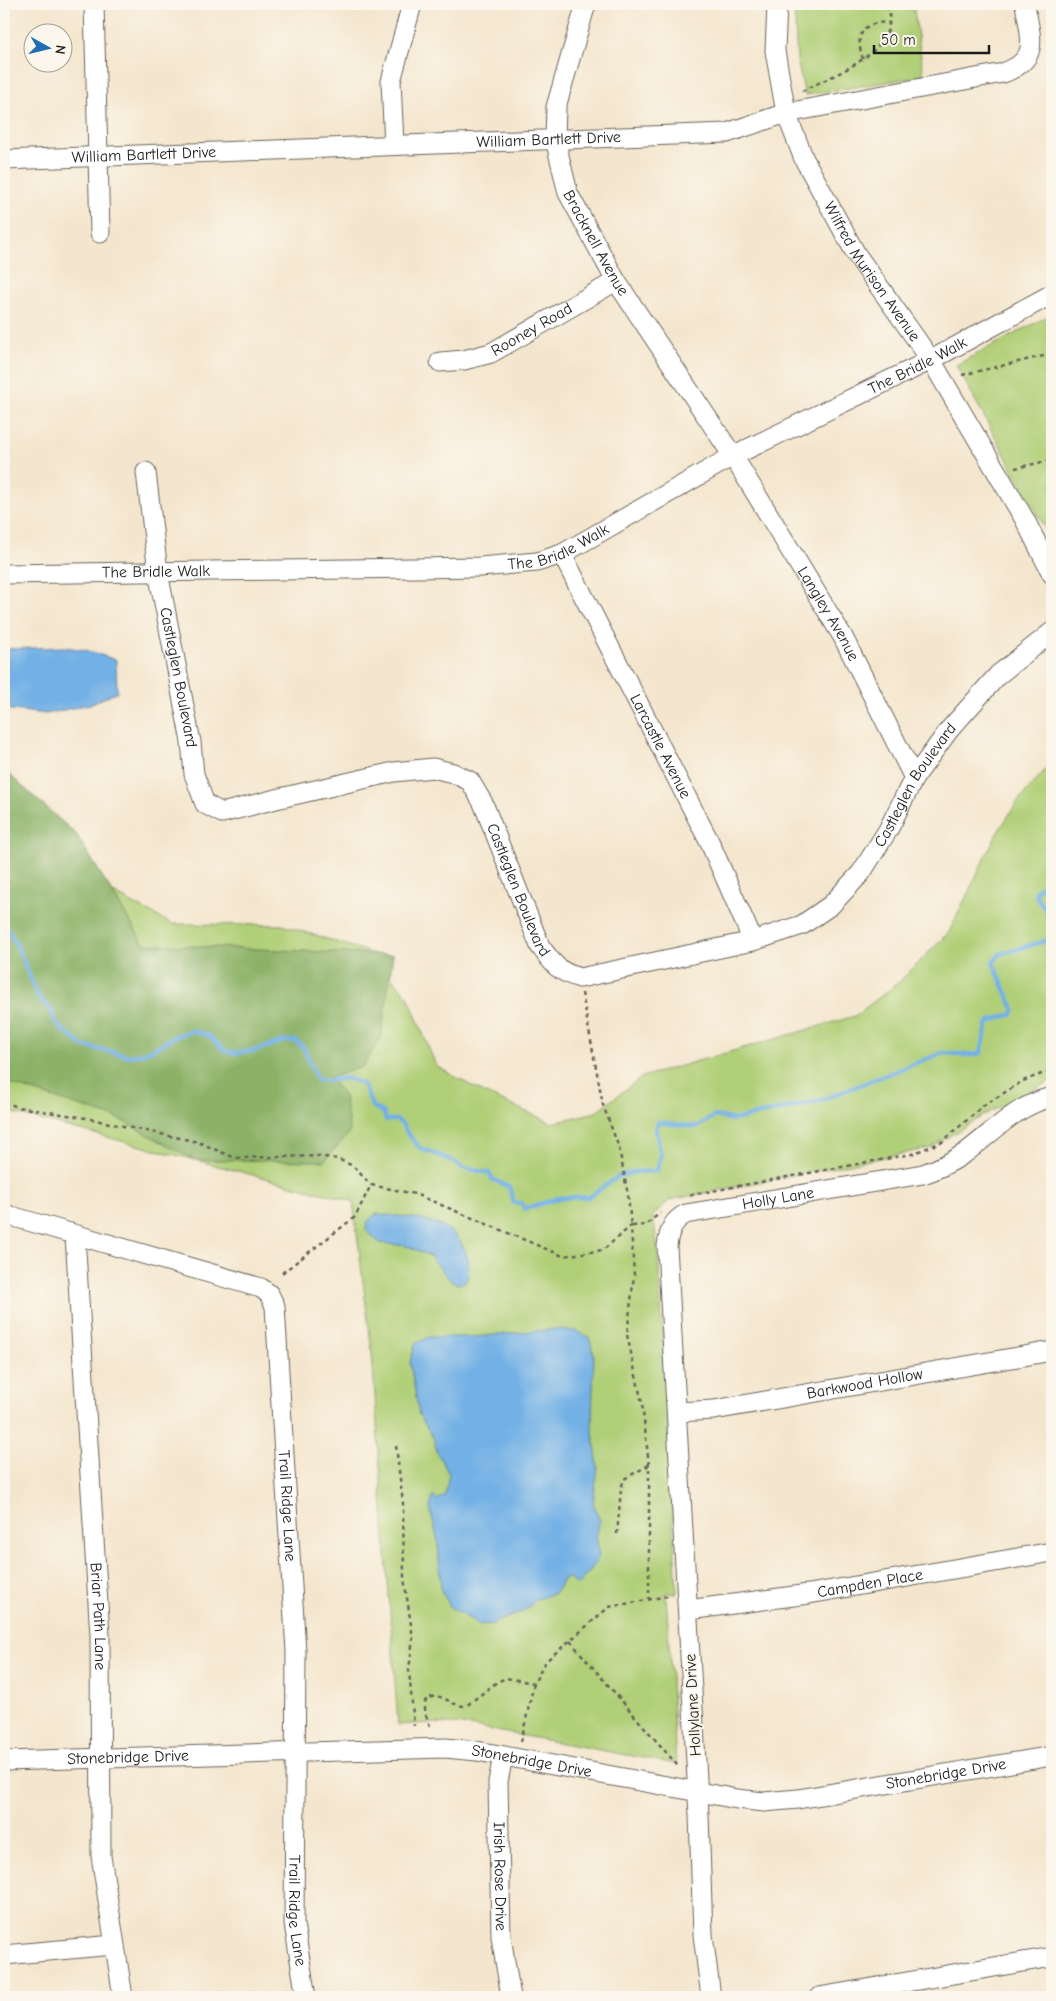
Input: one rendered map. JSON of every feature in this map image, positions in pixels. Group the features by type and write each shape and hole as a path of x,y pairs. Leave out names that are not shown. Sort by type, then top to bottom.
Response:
{"street":[{"path":"94,4 100,233"},
{"path":"394,145 391,81 412,4"},
{"name":"Bracknell Avenue","path":"586,4 556,107 555,139 568,193 616,280 733,456"},
{"name":"Wilfred Murison Avenue","path":"777,4 775,51 786,113 804,159 856,254 931,360 1025,520 1052,574"},
{"name":"William Bartlett Drive","path":"4,160 727,133 786,113 1012,70 1024,62 1030,49 1031,40 1025,4"},
{"name":"Rooney Road","path":"440,362 464,360 491,353 616,280"},
{"name":"The Bridle Walk","path":"4,574 480,567 537,562 562,554 733,456 931,360 1052,294"},
{"name":"Langley Avenue","path":"733,456 843,636 914,778"},
{"name":"Castleglen Boulevard","path":"146,472 158,572 191,742 194,774 205,804 222,814 276,799 394,772 433,768 453,773 470,781 482,803 540,946 553,965 559,970 565,974 580,978 753,941 802,925 831,905 861,873 888,830 914,778 949,730 998,675 1052,632"},
{"name":"Larcastle Avenue","path":"562,554 710,843 753,941"},
{"name":"Holly Lane","path":"676,1412 667,1246 668,1235 677,1218 686,1214 923,1174 939,1168 964,1154 1026,1106 1052,1097"},
{"name":"Trail Ridge Lane","path":"4,1214 261,1288 273,1300 276,1313 278,1370 296,1632 294,1924 306,1997"},
{"name":"Briar Path Lane","path":"75,1234 100,1635 101,1856 123,1997"},
{"name":"Barkwood Hollow","path":"676,1412 714,1410 1052,1351"},
{"name":"Hollylane Drive","path":"676,1412 698,1792 703,1935 711,1997"},
{"name":"Campden Place","path":"688,1610 809,1594 1052,1552"},
{"name":"Stonebridge Drive","path":"4,1761 430,1747 462,1749 752,1801 778,1801 1052,1756"},
{"name":"Irish Rose Drive","path":"502,1756 498,1782 501,1937 511,1997"},
{"path":"4,1955 114,1945"},
{"path":"819,1997 1052,1957"}],"path":[{"path":"802,91 874,52 884,38 890,23 886,4"},
{"path":"863,59 859,40 863,32 870,24 877,22 890,23"},
{"path":"962,375 1052,354"},
{"path":"997,472 1052,460"},
{"path":"580,978 603,1105 619,1148 631,1226 634,1275 627,1336 642,1403 649,1465 649,1598"},
{"path":"687,1197 694,1193 912,1154 942,1142 984,1106 1023,1081 1052,1070"},
{"path":"4,1102 18,1107 86,1118 198,1142 235,1158 318,1156 338,1159 353,1166 371,1185 415,1194 563,1256 603,1250 631,1226 646,1225 665,1208"},
{"path":"282,1273 355,1217 371,1185"},
{"path":"396,1446 403,1503 404,1578 413,1638 410,1670 414,1726"},
{"path":"617,1534 621,1490 624,1479 649,1465"},
{"path":"521,1745 534,1682 546,1661 610,1607 649,1598 668,1596"},
{"path":"570,1641 678,1766"},
{"path":"430,1726 425,1713 425,1701 431,1696 440,1696 453,1705 466,1706 496,1682 506,1678 534,1682"}],"green space":[{"path":"794,4 913,4 924,76 805,95 797,60"},
{"path":"1052,314 1052,541 956,365"},
{"path":"1052,762 1052,1080 984,1115 930,1148 670,1200 653,1215 658,1253 677,1593 666,1593 676,1764 464,1725 432,1723 398,1725 372,1353 353,1201 10,1112 4,1106 4,784 98,885 172,924 282,925 369,952 408,996 436,1066 486,1094 552,1123 596,1112 642,1077 855,1016 899,982 949,932 996,835 1018,801"},
{"path":"4,770 76,834 144,944 393,955 381,1038 362,1067 329,1078 344,1096 350,1132 324,1161 195,1160 117,1118 4,1082"}],"water":[{"path":"64,647 86,650 116,660 117,692 90,704 46,714 4,709 4,649"},
{"path":"376,1214 417,1218 442,1226 452,1233 461,1243 467,1256 469,1269 465,1282 457,1284 450,1280 430,1256 407,1246 380,1243 366,1230 367,1222"},
{"path":"556,1329 576,1331 589,1337 594,1354 592,1424 598,1467 593,1503 600,1520 596,1533 599,1556 593,1567 578,1585 568,1578 563,1580 555,1593 535,1600 526,1610 492,1624 480,1625 451,1608 441,1590 438,1542 430,1508 433,1496 437,1500 445,1495 449,1474 437,1452 434,1439 419,1415 410,1363 415,1344 429,1337 474,1337"}],"waterway":[{"path":"1052,886 1039,887 1036,891 1037,898 1052,918"},
{"path":"4,923 17,946 38,996 50,1009 57,1025 83,1046 131,1056 150,1051 176,1036 193,1031 208,1035 224,1050 232,1053 253,1051 284,1041 296,1041 304,1048 317,1080 326,1081 347,1078 363,1084 372,1106 383,1112 386,1120 397,1120 402,1124 420,1148 453,1161 461,1167 489,1173 492,1179 509,1187 514,1203 521,1203 525,1209 559,1198 589,1197 619,1176 634,1172 657,1171 661,1155 656,1130 658,1122 696,1127 715,1116 734,1120 819,1101 942,1053 971,1055 981,1053 988,1022 1012,1014 1014,1009 993,963 1000,954 1052,939"}]}
